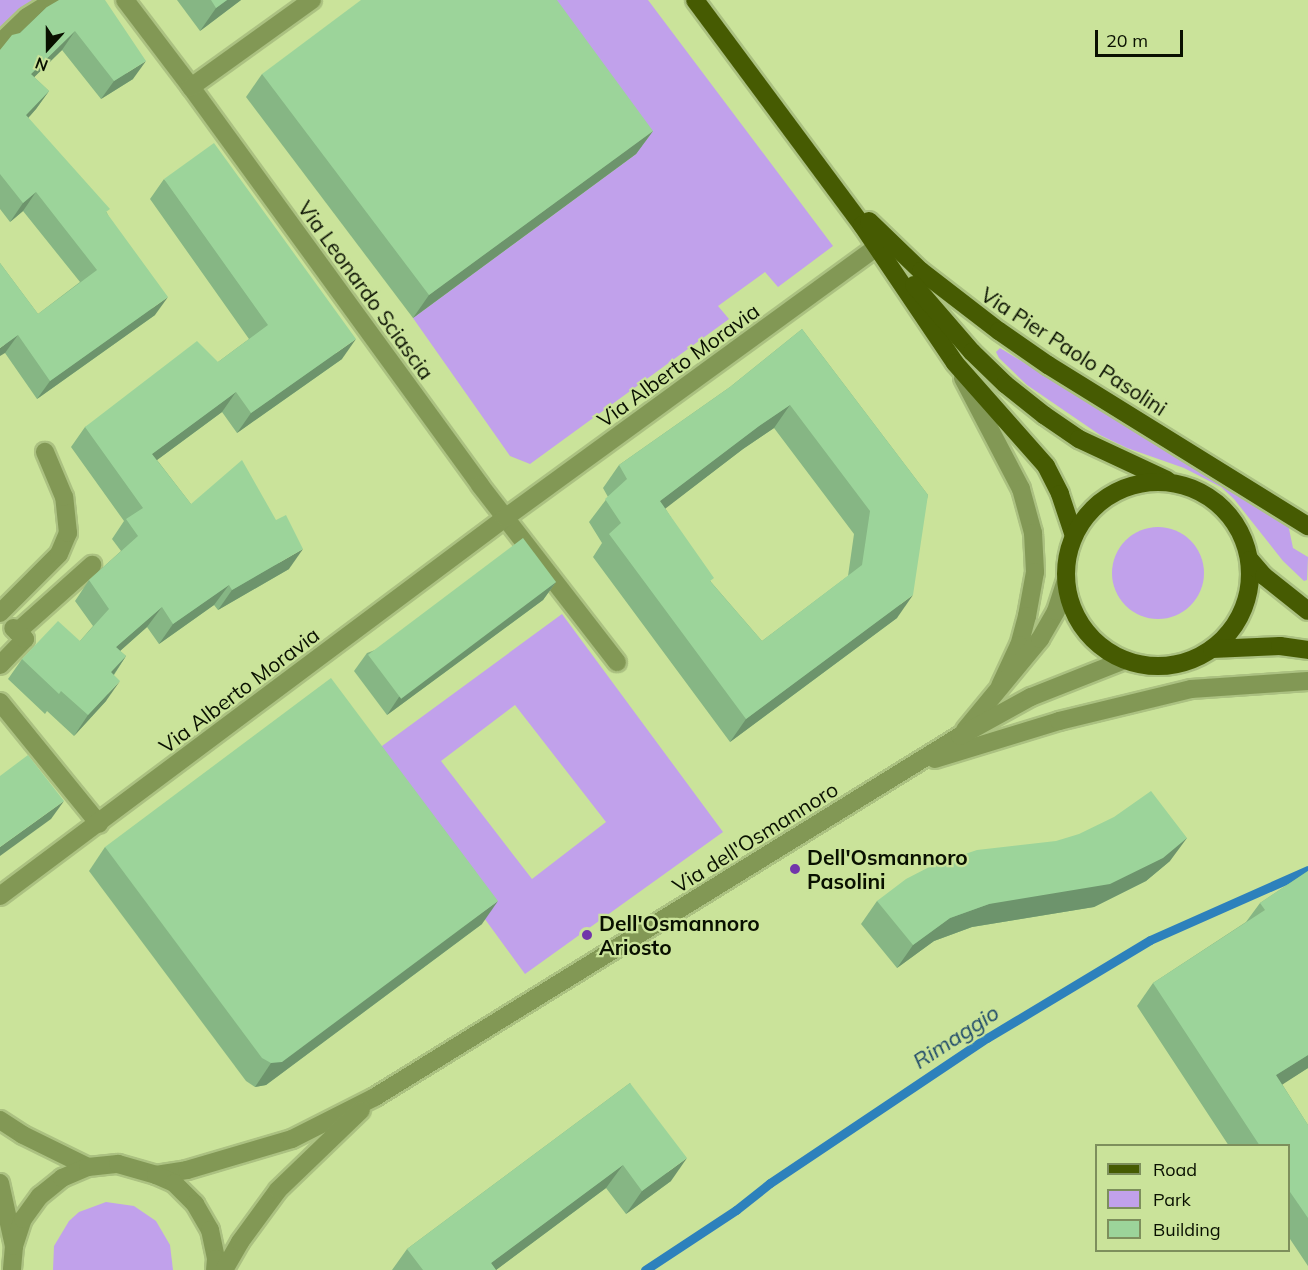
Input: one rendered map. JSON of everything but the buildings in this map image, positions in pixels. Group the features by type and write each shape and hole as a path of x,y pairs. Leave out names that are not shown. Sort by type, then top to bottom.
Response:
{"main road":[{"name":"Via Pier Paolo Pasolini","path":"695,0 862,225 955,363 1046,466 1060,494 1074,536"},
{"name":"Via Pier Paolo Pasolini","path":"835,189 921,271 968,309 1048,365 1308,526"},
{"name":"Via Pier Paolo Pasolini","path":"862,225 972,352 1005,384 1079,439 1174,483"},
{"name":"Via dell'Osmannoro","path":"1144,483 1174,483 1196,489 1216,501 1232,518 1244,537 1250,560 1251,580 1247,600 1239,619 1227,636 1212,650 1192,660 1170,666 1147,666 1125,660 1096,642 1084,629 1069,598 1066,581 1067,558 1074,536 1090,510 1115,492 1144,483"},
{"name":"Via dell'Osmannoro","path":"1250,560 1264,576 1308,611"},
{"name":"Via dell'Osmannoro","path":"1212,650 1280,646 1308,650"}],"street":[{"path":"0,43 27,17 54,0"},
{"name":"Via Leonardo Sciascia","path":"125,0 505,518"},
{"path":"191,87 312,0"},
{"name":"Via Alberto Moravia","path":"0,896 505,518 877,247"},
{"name":"Via Pier Paolo Pasolini","path":"955,363 1017,480 1034,533 1035,572 1027,616 1019,645 1000,686"},
{"path":"0,665 25,639 0,614 59,554 68,533 64,496 45,452"},
{"path":"505,518 617,662"},
{"path":"18,632 92,565"},
{"name":"Via dell'Osmannoro","path":"960,736 1040,639 1056,611 1066,581"},
{"name":"Via dell'Osmannoro","path":"156,1175 187,1170 292,1138 375,1097 960,736 1031,697 1125,660"},
{"name":"Via dell'Osmannoro","path":"914,766 1059,721 1191,689 1308,681"},
{"path":"0,702 99,824"},
{"name":"Via dell'Osmannoro","path":"224,1270 240,1242 278,1190 375,1097"},
{"path":"0,1120 23,1135 88,1167"},
{"path":"12,1270 14,1246 23,1219 40,1196 62,1178 88,1167 118,1164 174,1183 195,1204 210,1230 216,1270"},
{"path":"0,1183 14,1246"}],"green space":[{"path":"0,0 36,0 0,30"},
{"path":"523,0 648,0 833,246 778,287 765,272 718,306 729,319 530,464 510,456 413,318 636,154"},
{"path":"1000,348 1288,524 1293,548 1308,557 1307,580 1304,581 1283,561 1234,499 1221,487 1184,468 1127,448 1100,435 1027,385 999,358 996,352"},
{"path":"1158,527 1176,530 1191,540 1201,555 1204,573 1201,591 1191,606 1176,616 1158,619 1140,616 1125,606 1115,591 1112,573 1115,555 1125,540 1140,530"},
{"path":"562,614 723,832 525,974 367,757","holes":["515,705 606,822 532,879 441,761"]},
{"path":"106,1202 134,1206 156,1221 170,1245 173,1270 53,1270 54,1246 69,1221 79,1212"}],"waterway":[{"name":"Rimaggio","path":"645,1270 736,1210 770,1183 987,1038 1150,940 1308,870"}],"place":[{"name":"Dell'Osmannoro Pasolini","path":"795,869"},
{"name":"Dell'Osmannoro Ariosto","path":"587,935"}]}
